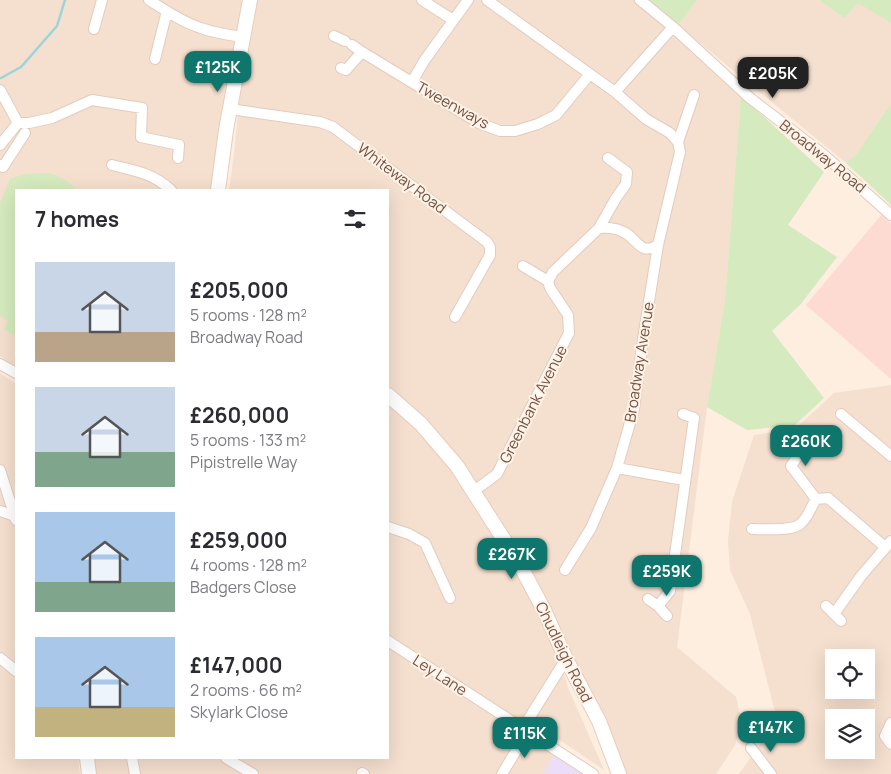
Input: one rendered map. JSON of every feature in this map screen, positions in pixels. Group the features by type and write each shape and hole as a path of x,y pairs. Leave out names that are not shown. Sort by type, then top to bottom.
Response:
{"main road":[{"path":"218,189 230,109 250,0"},
{"name":"Chudleigh Road","path":"389,396 421,424 457,466 520,565 599,721 619,774"},
{"path":"87,759 89,774"}],"street":[{"path":"94,29 102,0"},
{"path":"148,0 200,28 243,37"},
{"path":"422,0 453,20"},
{"path":"412,82 424,61 468,0"},
{"path":"487,0 615,92 646,119 670,134 678,142"},
{"name":"Broadway Road","path":"640,0 673,27 750,98 824,155 891,215"},
{"path":"155,59 167,11"},
{"path":"615,92 673,27"},
{"name":"Tweenways","path":"334,36 478,124 500,131 514,131 538,124 556,115 590,74"},
{"path":"341,68 346,70 362,52"},
{"path":"0,90 18,123"},
{"name":"Broadway Avenue","path":"565,570 591,528 617,468 634,409 658,245 680,152 678,142 694,95"},
{"path":"18,123 29,123 52,118 92,100 142,108 141,137 179,145 178,158"},
{"name":"Whiteway Road","path":"230,109 311,120 333,127 487,242 490,247 490,255 455,317"},
{"path":"0,145 18,123"},
{"path":"0,165 3,167 25,133"},
{"path":"548,282 553,272 599,228 626,184 627,172 608,158"},
{"path":"112,165 146,173 161,181 170,189"},
{"path":"599,228 612,227 621,231 629,235 642,248 647,249 658,245"},
{"name":"Greenbank Avenue","path":"474,491 497,474 569,333 568,315 548,282 523,266"},
{"path":"0,364 15,372"},
{"path":"658,606 670,590 694,418 683,414"},
{"path":"841,414 891,456"},
{"path":"803,448 791,466 816,499"},
{"path":"617,468 684,480"},
{"path":"0,470 12,494 15,512"},
{"path":"816,499 828,498 888,544 834,614"},
{"path":"752,529 798,526 816,499"},
{"path":"0,511 15,518"},
{"path":"389,527 409,534 425,543 450,598"},
{"path":"648,599 667,616"},
{"name":"Ley Lane","path":"389,642 593,774"},
{"path":"0,658 15,670"},
{"path":"502,774 566,659"},
{"path":"891,723 885,736 891,744"},
{"path":"751,748 772,774"},
{"path":"132,759 135,774"},
{"path":"228,759 253,774"}],"shaded area":[{"path":"0,0 244,0 212,189 15,189 15,367 0,356"},
{"path":"253,0 636,0 741,96 725,300 707,407 677,647 736,697 742,723 735,745 716,774 624,774 604,716 464,468 411,406 389,390 389,189 229,189 243,64"},
{"path":"697,0 819,0 844,18 857,2 891,23 891,103 855,156 846,163 678,25"},
{"path":"882,214 891,224 891,379 806,305"},
{"path":"0,373 15,383 15,759 78,759 80,774 0,774"},
{"path":"891,385 891,774 739,774 777,720 750,614 730,570 728,541 732,502 754,435 795,429 834,393"},
{"path":"389,405 406,419 439,454 467,491 525,583 552,639 569,690 604,770 554,736 554,756 543,774 93,774 92,759 389,759"},
{"path":"554,756 564,760 584,774 543,774"}],"green space":[{"path":"645,0 697,0 678,25"},
{"path":"819,0 891,0 891,23 858,3 844,18"},
{"path":"741,96 824,172 788,225 837,257 800,305 772,331 824,398 795,425 747,430 707,407 725,300"},
{"path":"891,103 891,205 846,163 855,156"},
{"path":"50,173 67,181 76,189 15,189 15,336 4,329 8,321 0,316 0,203 10,179 24,174"}],"waterway":[{"path":"1,78 21,67 57,26 65,0"}]}
